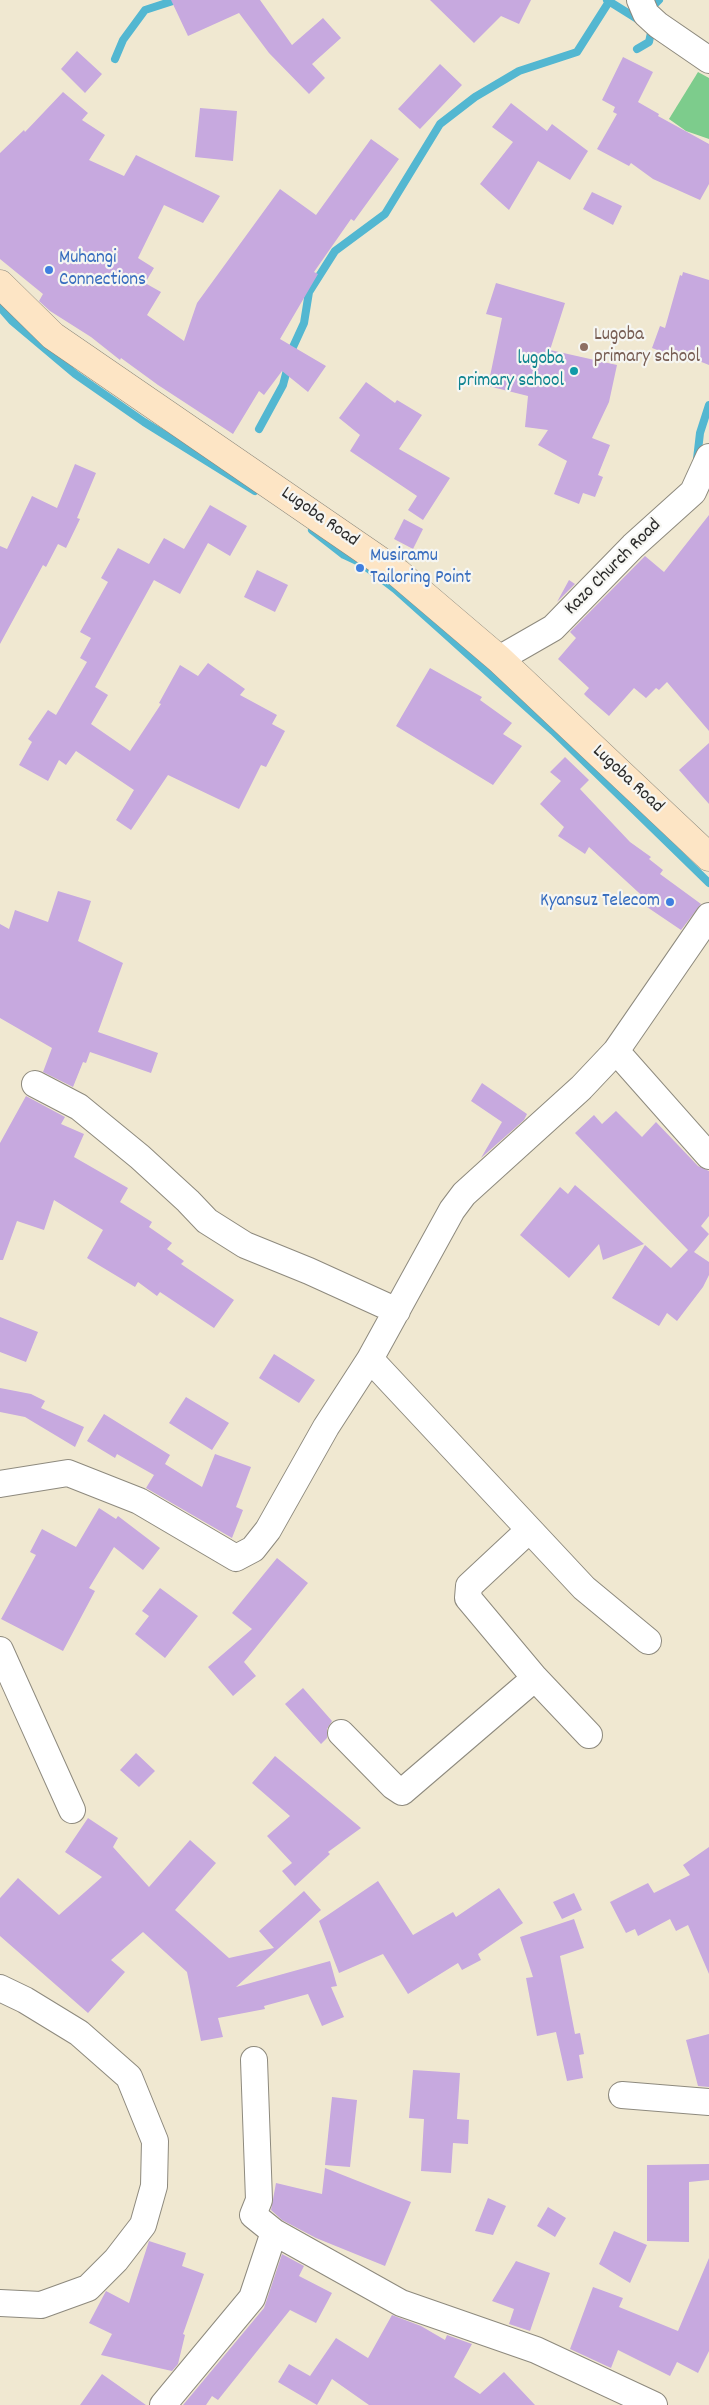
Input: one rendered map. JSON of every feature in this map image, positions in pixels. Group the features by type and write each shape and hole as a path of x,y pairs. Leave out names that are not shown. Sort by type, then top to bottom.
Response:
{"street":[{"path":"640,0 646,14 658,25 709,60"},
{"name":"Lugoba Road","path":"0,284 53,336 398,573 498,659 709,857"},
{"name":"Kazo Church Road","path":"498,659 553,628 633,546 693,492 709,457"},
{"path":"0,1484 68,1473 139,1501 236,1558 252,1549 268,1530 326,1427 370,1359 452,1210 464,1194 581,1088 616,1051 709,916"},
{"path":"616,1051 709,1156"},
{"path":"35,1084 59,1094 79,1107 154,1170 207,1221 245,1245 398,1311"},
{"path":"370,1359 584,1588 648,1641"},
{"path":"529,1530 469,1586 467,1594 472,1604 535,1678 588,1735"},
{"path":"0,1650 72,1810"},
{"path":"342,1734 393,1786 402,1792 535,1678"},
{"path":"0,1988 79,2033 129,2077 155,2141 154,2186 143,2225 116,2260 88,2288 51,2302 41,2305 0,2302"},
{"path":"254,2060 259,2200 253,2215 274,2232 401,2303 536,2350 654,2405"},
{"path":"622,2095 709,2102"},
{"path":"163,2405 252,2298 274,2232"}],"green space":[{"path":"698,72 709,78 709,139 686,131 669,119"}],"building":[{"path":"171,0 260,0 292,45 323,18 341,38 312,64 325,78 309,94 269,53 239,13 188,36"},
{"path":"430,0 531,0 519,24 501,16 474,43"},
{"path":"77,51 102,74 85,93 61,69"},
{"path":"623,57 653,72 638,102 659,114 658,116 709,144 709,184 700,200 653,179 631,163 629,166 597,149 617,114 613,112 615,107 602,100"},
{"path":"440,64 462,85 420,129 398,109"},
{"path":"63,92 88,113 82,120 105,135 89,160 124,176 136,155 220,196 203,223 164,205 138,258 154,268 145,283 161,292 147,315 184,341 197,303 280,189 316,215 371,139 399,159 354,221 351,219 314,272 318,274 280,339 326,366 308,392 282,371 264,395 259,391 233,434 158,385 121,358 120,360 91,337 50,311 39,301 43,294 0,259 0,153 24,130 25,132"},
{"path":"511,103 547,131 552,124 588,151 570,180 538,161 509,210 480,184 513,142 492,127"},
{"path":"200,108 237,111 233,161 195,157"},
{"path":"592,192 622,206 613,225 583,209"},
{"path":"683,272 709,280 709,365 694,359 692,363 652,348 660,326 665,328 680,275 682,276"},
{"path":"496,283 565,303 550,350 617,365 609,402 592,438 610,445 598,475 603,477 595,497 583,493 579,504 554,494 567,461 538,445 548,430 525,427 528,396 488,386 502,318 486,314"},
{"path":"366,382 395,403 397,400 422,415 399,449 450,478 423,520 408,510 417,496 350,451 360,435 339,418"},
{"path":"75,464 96,473 77,518 80,519 66,548 58,544 46,567 43,565 0,644 0,546 7,549 32,496 57,508"},
{"path":"210,505 247,526 230,556 208,543 180,594 154,580 95,687 108,695 91,724 130,751 161,704 159,703 180,665 198,676 208,663 245,689 240,695 277,715 272,724 285,731 266,767 261,765 239,809 168,775 131,830 116,820 134,790 76,751 66,765 59,760 48,781 19,765 32,742 28,739 48,710 56,715 87,662 80,658 91,638 80,632 108,582 101,578 118,548 149,564 164,538 184,549"},
{"path":"709,515 709,731 667,682 659,690 656,688 646,698 634,688 609,716 584,694 589,688 558,659 576,638 570,632 645,556 664,572"},
{"path":"404,519 423,529 413,549 394,539"},
{"path":"257,570 288,585 275,612 244,597"},
{"path":"569,580 575,584 557,602"},
{"path":"430,668 482,697 480,700 512,723 503,734 522,746 493,785 396,726"},
{"path":"709,743 709,804 679,770"},
{"path":"565,757 589,780 580,789 630,842 651,857 649,859 663,870 660,874 701,904 681,930 647,907 650,903 589,847 585,854 558,836 564,827 540,804 561,781 550,772"},
{"path":"58,891 91,901 78,941 123,963 98,1032 158,1053 151,1073 90,1052 86,1063 83,1062 73,1087 43,1072 52,1048 0,1018 0,924 9,929 15,910 48,922"},
{"path":"482,1083 527,1114 524,1120 481,1158 502,1122 471,1101"},
{"path":"26,1096 65,1117 61,1124 84,1134 74,1157 128,1188 120,1202 152,1222 149,1227 172,1243 167,1249 184,1261 181,1264 234,1300 214,1328 160,1292 157,1296 138,1282 135,1287 87,1258 103,1230 54,1200 44,1230 17,1221 3,1260 0,1260 0,1143"},
{"path":"616,1111 642,1137 656,1122 698,1166 709,1171 709,1216 701,1226 709,1234 694,1252 709,1262 709,1275 703,1287 677,1321 667,1313 659,1326 612,1298 645,1245 671,1268 688,1250 575,1133 594,1115 602,1124"},
{"path":"575,1185 644,1244 603,1260 599,1244 569,1278 520,1235 560,1187 568,1194"},
{"path":"0,1317 38,1332 26,1362 0,1352"},
{"path":"274,1354 315,1380 299,1403 259,1378"},
{"path":"0,1388 31,1394 45,1401 41,1408 84,1427 75,1447 25,1417 0,1412"},
{"path":"186,1397 229,1423 212,1450 169,1423"},
{"path":"104,1414 170,1455 165,1464 202,1487 215,1454 251,1467 236,1507 243,1510 232,1538 146,1488 154,1475 117,1454 115,1458 87,1441"},
{"path":"99,1508 116,1519 118,1516 160,1548 143,1570 114,1547 89,1588 95,1591 63,1651 1,1619 36,1555 30,1552 42,1529 76,1547"},
{"path":"277,1558 308,1583 244,1662 256,1676 233,1696 208,1667 252,1629 232,1613"},
{"path":"160,1588 198,1616 165,1658 135,1634 149,1616 142,1611"},
{"path":"303,1688 332,1721 327,1729 327,1738 321,1744 285,1704"},
{"path":"136,1753 155,1771 139,1787 120,1770"},
{"path":"275,1756 361,1828 328,1852 330,1854 295,1886 282,1871 292,1863 267,1836 290,1816 252,1783"},
{"path":"88,1818 118,1838 113,1847 149,1887 190,1840 216,1863 175,1910 229,1958 274,1948 259,1931 304,1891 321,1910 236,1987 330,1961 337,1986 331,1987 344,2017 322,2026 308,1994 264,2006 265,2009 218,2018 223,2037 201,2041 187,1972 143,1932 111,1960 125,1972 88,2013 0,1936 0,1898 18,1878 59,1915 102,1877 65,1852"},
{"path":"709,1847 709,1974 688,1925 676,1931 670,1919 638,1936 635,1929 626,1933 610,1902 648,1883 654,1893 690,1875 683,1865"},
{"path":"378,1881 413,1935 453,1912 456,1917 499,1888 523,1923 478,1954 481,1960 462,1970 458,1963 408,1994 383,1954 339,1973 319,1921"},
{"path":"574,1893 582,1910 562,1919 553,1902"},
{"path":"574,1919 584,1948 560,1956 575,2034 580,2033 584,2054 579,2055 583,2078 567,2081 556,2032 537,2036 526,1978 533,1977 520,1937"},
{"path":"709,2034 709,2087 698,2086 686,2040"},
{"path":"413,2070 460,2073 457,2119 469,2120 468,2144 453,2143 451,2173 421,2171 424,2119 409,2118"},
{"path":"332,2097 357,2100 350,2167 325,2165"},
{"path":"709,2164 709,2180 689,2182 689,2242 647,2241 647,2165"},
{"path":"325,2168 411,2202 385,2266 316,2238 282,2220 271,2210 276,2183 322,2194"},
{"path":"488,2198 506,2206 493,2235 475,2231"},
{"path":"548,2207 566,2218 555,2237 537,2226"},
{"path":"614,2231 647,2245 630,2283 599,2264"},
{"path":"149,2241 186,2253 182,2266 204,2274 183,2334 185,2335 178,2364 172,2371 101,2355 112,2334 89,2323 106,2291 129,2303"},
{"path":"282,2254 304,2266 299,2276 332,2293 316,2323 290,2310 218,2400 212,2396 206,2405 183,2405 264,2308"},
{"path":"709,2258 709,2351 698,2373 677,2362 670,2376 618,2350 611,2368 570,2349 593,2287 623,2298 619,2307 678,2331"},
{"path":"516,2261 550,2273 530,2331 509,2324 514,2309 492,2301"},
{"path":"392,2315 421,2326 445,2340 447,2335 472,2344 454,2377 480,2394 504,2372 535,2405 369,2405 332,2379 317,2405 278,2382 289,2364 310,2376 336,2338 368,2358"},
{"path":"102,2374 146,2405 80,2405"}],"waterway":[{"path":"115,59 123,40 145,10 176,0"},
{"path":"607,0 639,20"},
{"path":"259,429 283,385 293,347 304,323 309,292 335,251 385,214 440,124 475,97 519,71 577,52 610,0"},
{"path":"652,7 659,0"},
{"path":"637,49 649,42 652,28"},
{"path":"0,307 12,321 75,374 144,422 255,491"},
{"path":"697,459 700,433 709,405"},
{"path":"312,530 344,555 361,563 395,589 553,731 709,883"}],"place":[{"name":"Muhangi Connections","path":"49,270"},
{"name":"Lugoba primary school","path":"584,347"},
{"name":"lugoba primary school","path":"574,371"},
{"name":"Musiramu Tailoring Point","path":"360,568"},
{"name":"Kyansuz Telecom","path":"670,902"}]}
